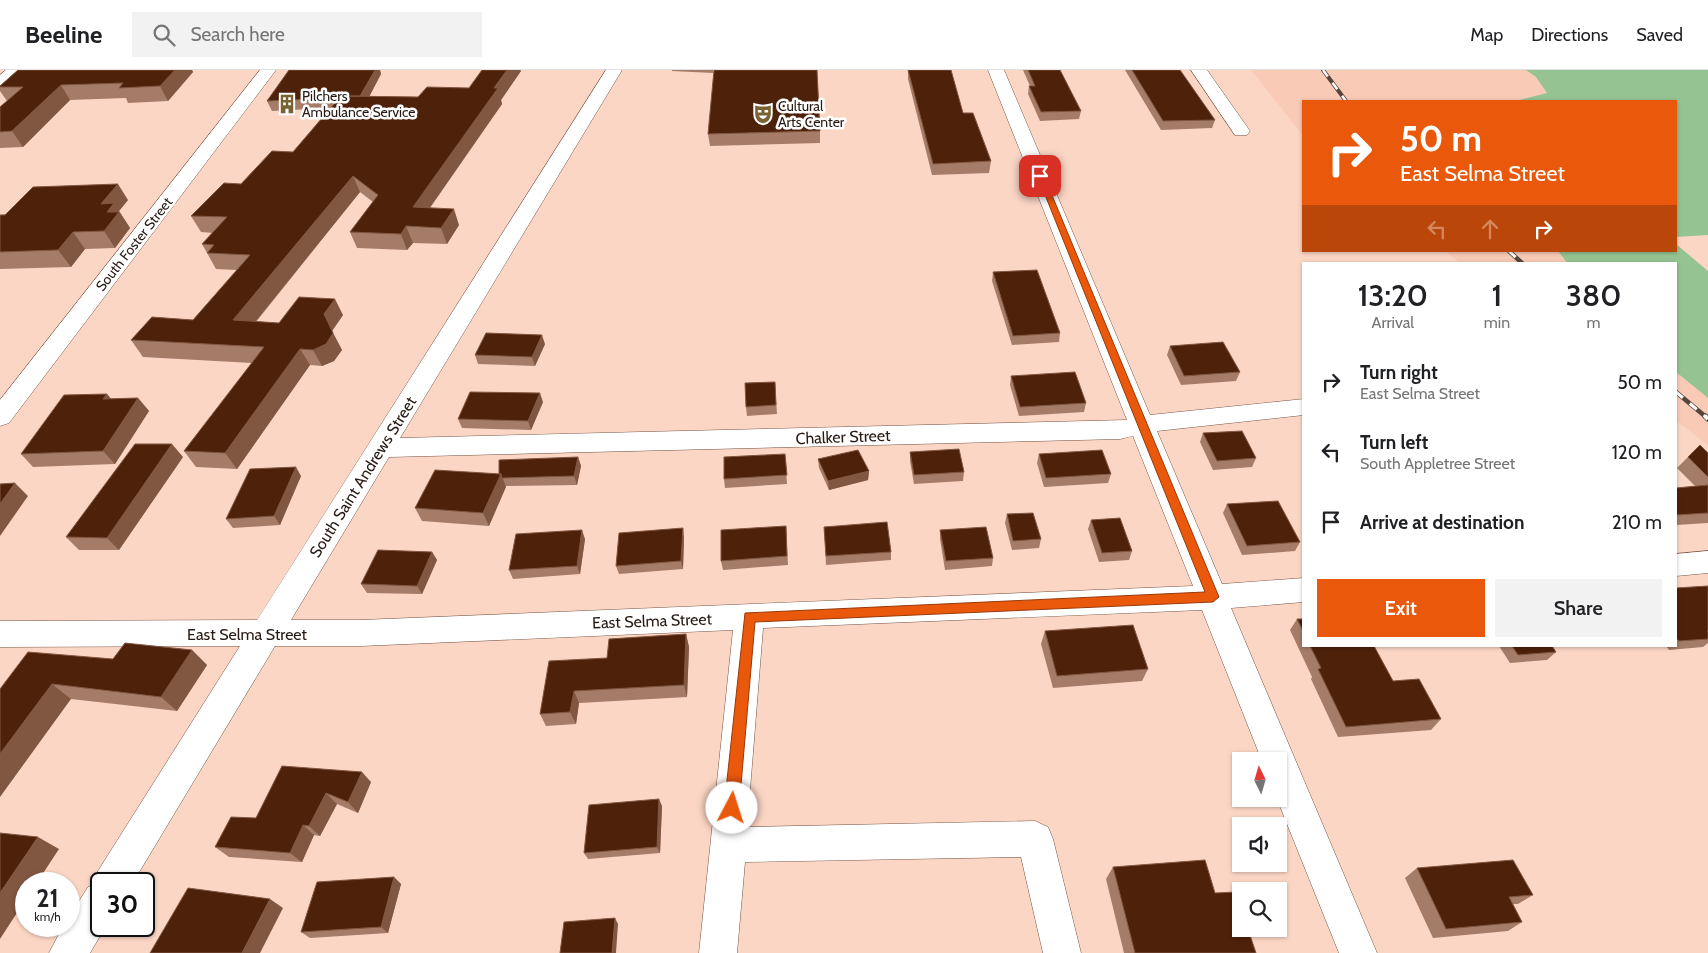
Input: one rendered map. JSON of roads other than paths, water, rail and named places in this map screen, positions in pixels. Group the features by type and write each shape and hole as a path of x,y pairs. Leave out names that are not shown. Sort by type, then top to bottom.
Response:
{"street":[{"path":"0,84 16,70"},
{"name":"South Foster Street","path":"0,418 268,70"},
{"name":"South Saint Andrews Street","path":"118,872 614,70"},
{"path":"996,70 1358,953"},
{"path":"1199,70 1241,131"},
{"name":"Chalker Street","path":"381,448 1120,430 1167,420 1302,408"},
{"path":"1677,565 1708,562"},
{"name":"East Selma Street","path":"0,634 361,633 1213,597 1302,590"},
{"path":"718,953 749,617"},
{"path":"728,845 1034,839 1062,953"},
{"path":"68,953 90,918"}],"railway":[{"path":"1323,70 1345,100"},
{"path":"1510,252 1521,262"},
{"path":"1677,393 1706,417"}],"place":[{"name":"Pilchers Ambulance Service","path":"287,104"},
{"name":"Cultural Arts Center","path":"763,114"}]}
